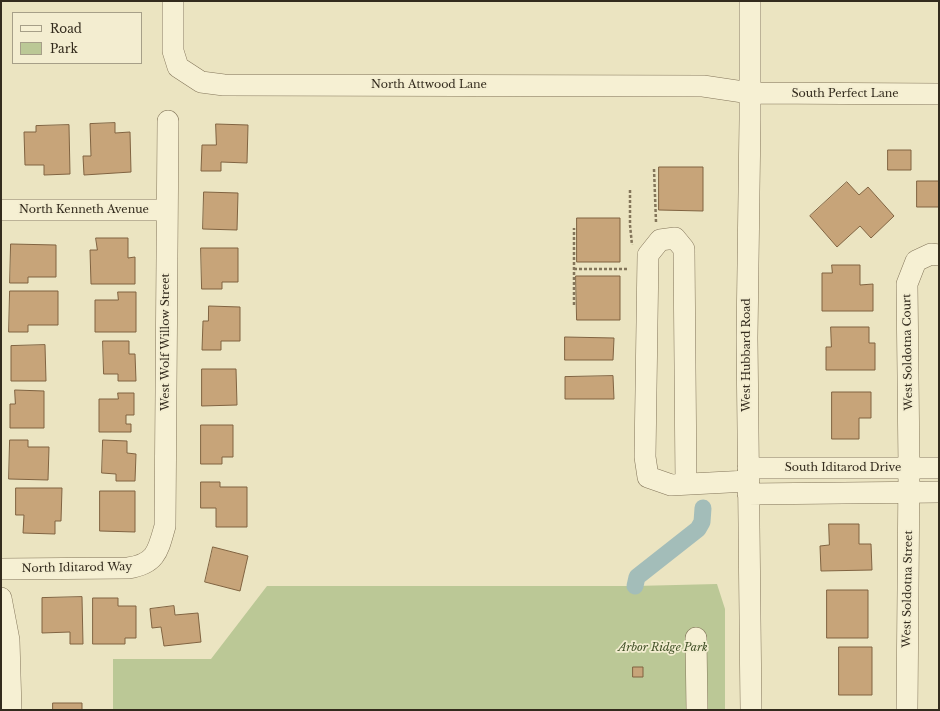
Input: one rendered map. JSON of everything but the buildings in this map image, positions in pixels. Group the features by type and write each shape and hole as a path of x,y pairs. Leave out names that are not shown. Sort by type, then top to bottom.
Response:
{"street":[{"name":"North Attwood Lane","path":"173,1 173,52 178,67 201,82 224,85 703,86 750,94"},
{"name":"West Hubbard Road","path":"750,1 747,338 750,710"},
{"name":"South Perfect Lane","path":"750,94 939,94"},
{"name":"West Wolf Willow Street","path":"151,560 160,546 165,526 168,121"},
{"name":"North Kenneth Avenue","path":"1,210 167,210"},
{"path":"686,484 684,249 675,238 660,240 648,255 645,457 648,477 672,485 748,481 909,493 939,492"},
{"name":"West Soldotna Court","path":"909,468 907,284 916,261 931,254 939,255"},
{"name":"South Iditarod Drive","path":"748,481 909,468 939,468"},
{"name":"West Soldotna Street","path":"907,710 909,468"},
{"name":"North Iditarod Way","path":"1,569 128,568 139,567 151,560"},
{"path":"1,598 9,640 11,710"},
{"path":"696,638 697,710"}],"path":[{"path":"654,168 656,222"},
{"path":"630,190 630,225 632,246"},
{"path":"574,228 574,305"},
{"path":"574,269 634,269"}],"green space":[{"name":"Arbor Ridge Park","path":"717,584 725,609 725,710 113,710 113,659 211,659 267,586 635,586"}],"waterway":[{"path":"635,586 637,577 698,529 702,522 703,508"}]}
